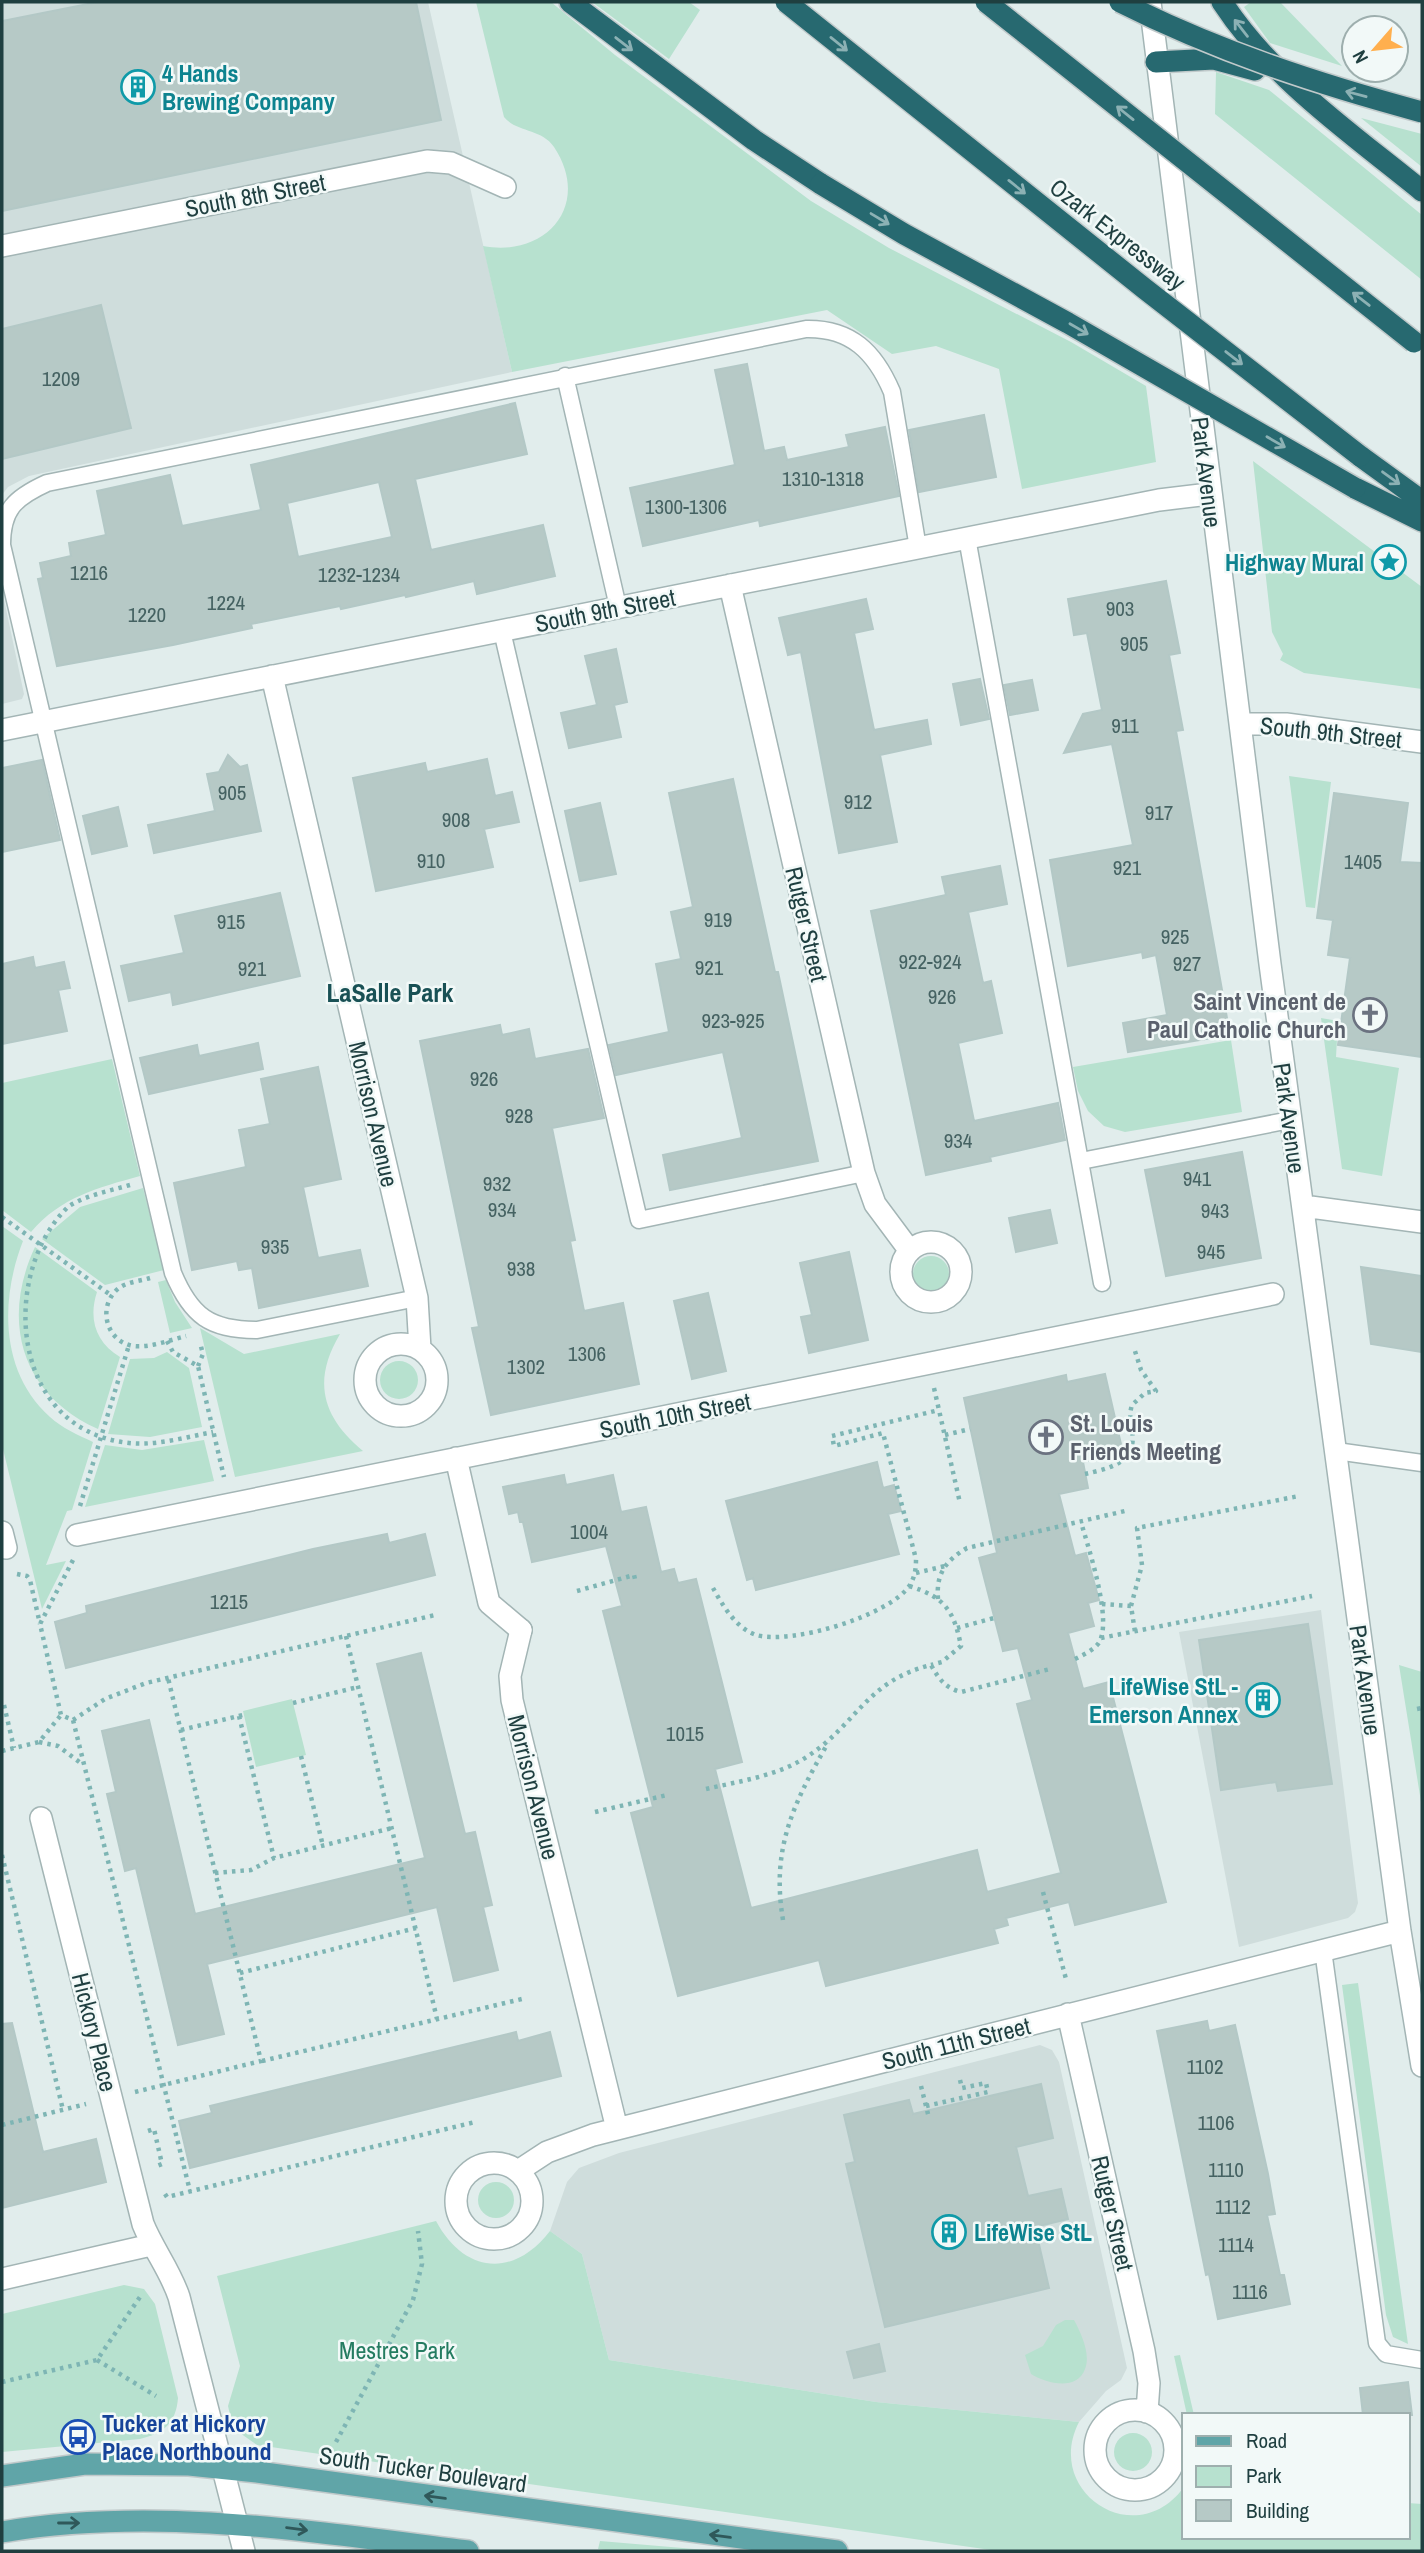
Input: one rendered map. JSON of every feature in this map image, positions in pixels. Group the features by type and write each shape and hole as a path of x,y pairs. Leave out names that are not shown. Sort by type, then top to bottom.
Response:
{"highway":[{"path":"570,2 743,132 821,184 904,234 1068,323 1355,488 1422,521"},
{"name":"Ozark Expressway","path":"786,2 1145,289 1422,501"},
{"path":"986,2 1418,345"},
{"path":"1120,2 1180,32 1263,64 1345,91 1422,112"},
{"path":"1222,2 1262,55 1295,88 1422,191"},
{"path":"1156,62 1214,59 1236,63 1295,88"}],"main road":[{"name":"South Tucker Boulevard","path":"2,2476 85,2464 188,2465 836,2551"},
{"path":"2,2532 49,2524 236,2524 468,2551"}],"street":[{"name":"Park Avenue","path":"1150,2 1209,494 1290,1120 1400,1931 1422,2066"},
{"name":"South 8th Street","path":"2,246 427,162 452,163 505,187"},
{"name":"South 9th Street","path":"2,730 1159,500 1209,494"},
{"name":"Rutger Street","path":"730,585 864,1173 875,1204 910,1251"},
{"name":"Morrison Avenue","path":"271,676 416,1298 420,1349"},
{"name":"South 9th Street","path":"1240,724 1286,724 1422,742"},
{"path":"1303,1206 1422,1222"},
{"name":"South 10th Street","path":"77,1535 1273,1294"},
{"name":"Morrison Avenue","path":"456,1458 489,1603 521,1630 513,1652 510,1676 512,1700 617,2129"},
{"name":"Hickory Place","path":"41,1818 143,2224 151,2245 172,2275 179,2297 221,2470 244,2551"},
{"name":"South 11th Street","path":"518,2171 563,2145 617,2129 1400,1931"},
{"name":"Rutger Street","path":"1068,2014 1146,2358 1149,2383 1147,2412"},
{"path":"2,2279 151,2245"}],"lane":[{"path":"416,1298 257,1330 233,1330 208,1322 192,1310 173,1273 2,545 2,521 26,492 47,483 565,376 806,329 826,329 845,334 882,369 892,392 918,548"},
{"path":"565,376 618,607"},
{"path":"967,538 1102,1283"},
{"path":"502,631 639,1220 864,1173"},
{"path":"1082,1161 1290,1120"},
{"path":"1336,1451 1422,1463"},
{"path":"1323,1950 1377,2343 1386,2354 1422,2360"}],"path":[{"path":"26,1249 67,1208 83,1199 151,1180"},
{"path":"2,1217 112,1296"},
{"path":"173,1273 125,1284 107,1304 108,1328 114,1337 129,1345 198,1333 203,1354 198,1366 230,1504"},
{"path":"1085,1474 1101,1471 1127,1457 1133,1444 1129,1426 1132,1405 1145,1393 1156,1391 1141,1370 1129,1323"},
{"path":"167,1340 173,1352 198,1366"},
{"path":"80,1508 129,1345"},
{"path":"929,1363 960,1503"},
{"path":"713,1588 735,1621 754,1634 771,1637 835,1626 898,1597 909,1586 916,1573 916,1559 883,1433 834,1446 832,1436 939,1409"},
{"path":"51,1410 72,1425 101,1437 130,1444 213,1432"},
{"path":"945,1435 970,1429"},
{"path":"1135,1632 1131,1606 1142,1566 1137,1528 1299,1496"},
{"path":"938,1599 937,1586 945,1566 952,1557 967,1548 1125,1511"},
{"path":"1075,1659 1089,1652 1101,1638 1102,1604 1082,1522"},
{"path":"40,1624 73,1560 77,1535"},
{"path":"916,1573 945,1566"},
{"path":"16,1573 27,1576 30,1580 61,1715"},
{"path":"577,1591 634,1575 635,1579"},
{"path":"706,1789 792,1766 829,1740 876,1690 895,1677 943,1662 961,1646 951,1611 938,1599 909,1586"},
{"path":"1101,1638 1312,1596"},
{"path":"1102,1604 1131,1606"},
{"path":"73,1720 125,1690 435,1615"},
{"path":"957,1628 994,1618"},
{"path":"346,1636 437,2019"},
{"path":"931,1665 941,1681 951,1689 961,1692 1050,1669"},
{"path":"168,1678 261,2061"},
{"path":"293,1703 358,1687"},
{"path":"4,1705 14,1748"},
{"path":"61,1715 73,1720"},
{"path":"39,1742 61,1715"},
{"path":"181,1730 241,1716 274,1858"},
{"path":"73,1720 190,2191"},
{"path":"783,1920 778,1888 788,1821 829,1740"},
{"path":"2,1751 39,1742 58,1746 83,1765"},
{"path":"301,1756 323,1846"},
{"path":"595,1812 667,1796"},
{"path":"215,1873 251,1870 274,1858 392,1828"},
{"path":"2,1855 63,2110"},
{"path":"1043,1892 1066,1979"},
{"path":"240,1973 416,1928"},
{"path":"163,2085 526,1998"},
{"path":"926,2106 988,2092 986,2083 961,2088 959,2076"},
{"path":"921,2086 929,2119"},
{"path":"2,2125 92,2102"},
{"path":"166,2197 475,2122"},
{"path":"336,2442 412,2300 422,2264 418,2231"},
{"path":"2,2382 97,2360 142,2294"},
{"path":"97,2360 156,2396"}],"shaded area":[{"path":"2,2 428,2 512,372 29,476 8,487 2,495"},
{"path":"2,590 24,694 22,699 2,704"},
{"path":"1321,1610 1358,1903 1355,1912 1348,1918 1239,1947 1179,1632"},
{"path":"1040,2045 1052,2050 1059,2062 1127,2368 1121,2380 1106,2391 1079,2422 876,2402 609,2360 582,2254 550,2231 567,2182 579,2168 619,2153"}],"green space":[{"path":"476,2 551,2 615,55 811,201 889,248 1071,342 1146,386 1156,462 1022,489 999,369 936,346 892,354 827,310 512,372 483,246 506,248 526,244 544,235 557,222 565,207 568,188 564,168 549,141 515,126 504,117"},
{"path":"592,2 689,2 700,10 669,59"},
{"path":"1251,2 1280,2 1340,65 1270,43 1244,7"},
{"path":"1216,72 1269,90 1422,215 1422,280 1215,114"},
{"path":"1361,118 1422,134 1422,167"},
{"path":"1253,461 1422,587 1422,689 1304,673 1280,660 1283,654 1272,632"},
{"path":"1289,776 1331,782 1315,908 1306,907"},
{"path":"1321,1018 1338,1021 1336,1057 1399,1068 1382,1176 1342,1169"},
{"path":"1231,1040 1242,1112 1125,1132 1104,1126 1088,1111 1078,1091 1073,1067"},
{"path":"112,1059 140,1176 67,1202 31,1232 2,1210 2,1083"},
{"path":"143,1188 164,1270 105,1285 42,1239 80,1207"},
{"path":"2,1226 23,1241 10,1287 8,1311 13,1357 21,1379 50,1417 93,1442 72,1510 67,1511 46,1565 66,1561 42,1609 2,1445"},
{"path":"35,1247 97,1292 93,1312 96,1329 105,1345 120,1357 98,1429 72,1414 51,1397 35,1376 25,1353 20,1329 19,1302"},
{"path":"931,1256 944,1261 949,1274 944,1287 931,1292 918,1287 913,1274 918,1261"},
{"path":"166,1280 175,1302 192,1328 170,1333 158,1282"},
{"path":"200,1328 244,1354 340,1334 326,1367 326,1397 338,1425 363,1451 235,1477"},
{"path":"167,1352 189,1368 202,1427 150,1437 108,1434 130,1359 154,1358"},
{"path":"399,1361 412,1367 418,1380 412,1393 399,1399 386,1393 380,1380 386,1367"},
{"path":"204,1440 214,1481 85,1507 105,1445 142,1450"},
{"path":"1399,1665 1422,1672 1422,1808"},
{"path":"292,1699 306,1755 256,1767 243,1711"},
{"path":"1358,1983 1408,2344 1393,2337 1386,2315 1342,1985"},
{"path":"496,2182 509,2187 514,2200 509,2213 496,2218 483,2213 478,2200 483,2187"},
{"name":"Mestres Park","path":"436,2221 460,2251 475,2260 490,2264 505,2263 521,2257 550,2231 582,2254 609,2360 876,2402 1079,2422 1071,2448 1073,2471 1084,2491 1100,2505 1120,2514 1142,2515 1164,2506 1182,2489 1182,2539 1410,2539 1410,2503 1422,2504 1422,2551 998,2551 257,2445 237,2431 231,2419 228,2406 240,2366 217,2276"},
{"path":"124,2285 144,2289 155,2304 178,2398 175,2414 167,2426 156,2434 140,2439 2,2452 2,2314"},
{"path":"1065,2320 1074,2320 1080,2331 1087,2363 1081,2376 1075,2381 1060,2384 1031,2374 1025,2355 1043,2346 1056,2325"},
{"path":"1180,2355 1194,2413 1187,2413 1174,2356"},
{"path":"1133,2433 1146,2439 1152,2452 1146,2465 1133,2471 1120,2465 1114,2452 1120,2439"},
{"path":"600,2541 718,2551 613,2551 598,2549"}],"building":[{"name":"4 Hands Brewing Company","path":"98,2 416,2 441,120 2,211 2,21"},
{"path":"101,305 131,428 2,459 2,329"},
{"path":"747,364 764,451 784,447 787,460 849,447 846,435 885,427 899,496 760,526 759,520 643,546 630,488 735,465 715,370"},
{"path":"515,403 527,454 415,479 431,550 543,525 555,576 477,594 474,581 406,597 405,595 341,609 340,606 251,624 252,628 173,645 57,666 38,579 43,578 40,563 71,556 69,543 106,535 97,491 170,475 182,526 261,510 251,465","holes":["379,482 392,537 298,557 287,503"]},
{"path":"984,415 996,477 919,492 909,430"},
{"path":"1166,581 1180,653 1169,655 1183,730 1176,731 1230,1035 1128,1052 1123,1023 1167,1015 1156,955 1143,958 1142,952 1068,966 1050,860 1133,845 1112,744 1064,753 1083,714 1102,710 1087,633 1074,635 1068,599"},
{"path":"866,599 873,629 854,633 874,730 927,720 931,744 880,755 897,842 839,853 801,652 788,655 779,618"},
{"path":"616,649 627,702 614,705 621,737 569,748 561,713 597,705 585,656"},
{"path":"980,679 989,719 961,725 953,684"},
{"path":"1032,680 1038,710 1010,715 1004,685"},
{"path":"228,755 240,767 247,765 261,831 154,853 148,825 215,811 207,774 219,772"},
{"path":"487,759 495,796 512,792 519,822 484,829 493,867 376,891 353,778 425,763 427,772"},
{"path":"42,760 60,840 2,852 2,768"},
{"path":"733,779 818,1161 670,1190 663,1155 742,1138 723,1052 616,1075 609,1045 669,1032 656,964 681,959 671,912 693,907 669,793"},
{"path":"1334,793 1408,803 1400,862 1422,863 1422,1057 1338,1045 1350,958 1328,955 1333,920 1317,918"},
{"path":"600,803 616,874 580,881 565,811"},
{"path":"118,807 127,846 92,854 83,816"},
{"path":"1000,866 1007,904 968,912 983,983 991,981 1002,1033 958,1043 974,1121 1058,1103 1065,1140 990,1157 991,1161 926,1175 871,911 946,895 942,877"},
{"path":"280,893 300,976 173,1005 171,992 129,1001 121,966 184,953 175,916"},
{"path":"33,957 35,968 64,962 70,988 58,990 67,1031 2,1044 2,964"},
{"path":"500,1025 502,1035 529,1029 535,1059 588,1049 604,1118 552,1128 575,1240 570,1241 584,1311 623,1303 639,1384 491,1415 472,1328 479,1327 420,1041"},
{"path":"258,1043 263,1069 149,1094 140,1058 197,1045 199,1056"},
{"path":"318,1067 341,1179 303,1187 318,1258 360,1250 368,1286 259,1308 252,1268 239,1270 237,1261 192,1270 174,1183 246,1167 239,1130 270,1124 261,1079"},
{"path":"1242,1152 1261,1258 1166,1276 1145,1170"},
{"path":"1050,1210 1057,1243 1016,1252 1009,1218"},
{"path":"849,1252 868,1340 809,1353 801,1317 812,1315 800,1263"},
{"path":"1361,1267 1422,1276 1422,1352 1371,1344"},
{"path":"708,1293 726,1371 692,1379 674,1301"},
{"path":"1105,1374 1123,1453 1083,1462 1088,1488 1059,1494 1075,1556 1086,1553 1099,1600 1088,1603 1094,1626 1068,1633 1083,1689 1109,1682 1166,1902 1075,1925 1069,1902 1006,1918 1008,1925 994,1929 998,1943 826,1986 819,1960 678,1996 631,1813 653,1807 603,1611 622,1606 606,1546 532,1562 523,1522 520,1522 518,1512 509,1514 503,1487 564,1475 566,1485 613,1475 621,1512 646,1507 661,1572 674,1569 678,1583 696,1579 742,1762 715,1769 751,1908 977,1850 987,1892 1061,1873 1017,1704 1032,1700 1018,1648 1003,1651 979,1558 997,1553 964,1398 1066,1375 1067,1382"},
{"path":"877,1462 883,1488 894,1485 901,1511 888,1514 899,1554 756,1590 753,1578 747,1580 726,1501"},
{"path":"387,1534 389,1543 425,1534 435,1575 66,1668 55,1622 87,1613 86,1606 313,1549"},
{"name":"LifeWise StL - Emerson Annex","path":"1308,1624 1332,1784 1278,1791 1276,1782 1221,1790 1199,1640"},
{"path":"421,1653 465,1834 475,1832 492,1905 483,1907 498,1970 454,1981 437,1907 207,1964 224,2034 178,2045 136,1868 125,1871 107,1794 116,1792 102,1731 149,1720 195,1914 425,1858 377,1664"},
{"path":"1207,2021 1209,2031 1235,2025 1275,2214 1267,2215 1280,2275 1284,2275 1290,2304 1218,2319 1209,2274 1206,2275 1157,2031"},
{"path":"12,2023 43,2152 96,2139 106,2182 2,2208 2,2024"},
{"path":"516,2032 518,2041 550,2032 561,2076 190,2168 179,2121 212,2113 210,2106"},
{"name":"LifeWise StL","path":"1041,2084 1053,2138 1016,2147 1028,2196 1061,2189 1068,2219 1035,2227 1049,2288 885,2327 846,2164 855,2162 844,2115 909,2100 913,2114"},
{"path":"879,2344 885,2371 854,2378 847,2352"},
{"path":"1408,2382 1412,2415 1363,2413 1360,2388"}],"place":[{"name":"4 Hands Brewing Company","path":"138,87"},
{"name":"Highway Mural","path":"1389,562"},
{"name":"Saint Vincent de Paul Catholic Church","path":"1370,1015"},
{"name":"St. Louis Friends Meeting","path":"1046,1437"},
{"name":"LifeWise StL - Emerson Annex","path":"1263,1700"},
{"name":"LifeWise StL","path":"949,2232"},
{"name":"Tucker at Hickory Place Northbound","path":"78,2437"}],"district":[{"name":"LaSalle Park","path":"390,992"}]}
